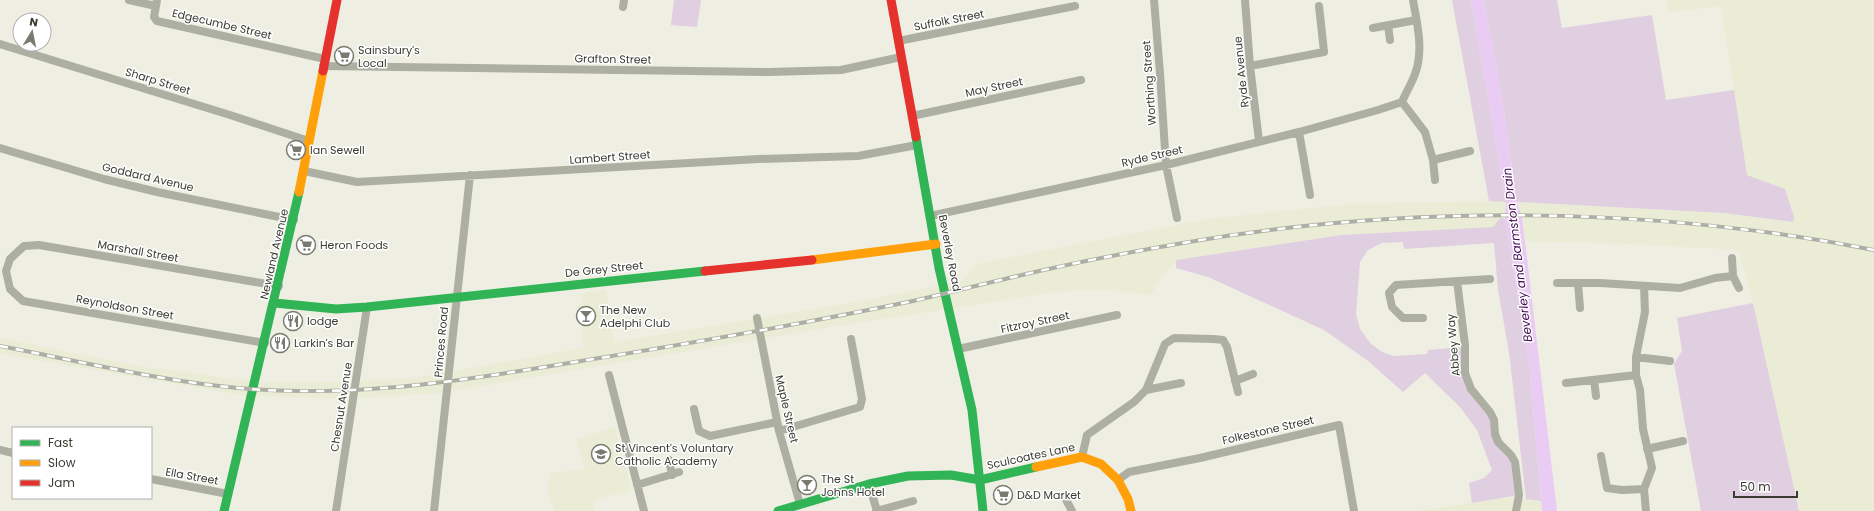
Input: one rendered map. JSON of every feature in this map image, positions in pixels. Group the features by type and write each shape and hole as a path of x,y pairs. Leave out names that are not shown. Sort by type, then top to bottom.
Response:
{"street":[{"name":"Edgecumbe Street","path":"129,0 157,3 154,17 157,21 324,62"},
{"name":"Newland Avenue","path":"224,511 294,220 336,0"},
{"name":"Beverley Road","path":"890,0 918,145 939,268 972,410 982,511"},
{"name":"Worthing Street","path":"1154,0 1166,165 1177,218"},
{"name":"Ryde Avenue","path":"1245,0 1250,66 1260,141"},
{"path":"1413,0 1419,47 1416,72 1402,102 1425,132 1433,160 1435,180"},
{"name":"Suffolk Street","path":"898,41 1075,6"},
{"path":"1250,66 1324,52 1319,6"},
{"path":"1373,28 1416,20"},
{"path":"1388,25 1390,40"},
{"name":"Sharp Street","path":"0,44 230,114 309,141"},
{"name":"Grafton Street","path":"324,62 769,72 841,70 901,57"},
{"name":"May Street","path":"912,116 1081,80"},
{"name":"Ryde Street","path":"930,216 1166,165 1299,132 1402,102"},
{"path":"1299,132 1310,195"},
{"name":"Lambert Street","path":"304,171 356,182 760,159 858,156 918,145"},
{"name":"Goddard Avenue","path":"0,149 104,179 157,192 294,220"},
{"path":"1433,160 1470,152"},
{"name":"Princes Road","path":"434,511 450,374 456,297 470,175"},
{"name":"De Grey Street","path":"275,303 336,309 368,307 648,276 761,266 936,244"},
{"name":"Marshall Street","path":"3,270 10,259 24,246 39,245 279,286"},
{"path":"1732,258 1734,276 1739,288"},
{"name":"Reynoldson Street","path":"3,270 10,289 23,301 265,342"},
{"path":"1557,283 1680,288 1715,278 1734,276"},
{"path":"1423,318 1403,318 1392,307 1390,294 1396,285 1490,279"},
{"name":"Abbey Way","path":"1457,281 1465,345 1465,373 1471,389 1490,412 1494,420 1495,434 1498,442 1511,455 1515,462 1519,495 1516,511"},
{"path":"1578,283 1580,308"},
{"path":"1644,286 1645,312 1636,357 1636,375 1640,390 1643,429 1652,468 1644,489 1646,511"},
{"name":"Chesnut Avenue","path":"336,511 368,307"},
{"name":"Fitzroy Street","path":"958,349 1117,315"},
{"name":"Maple Street","path":"757,318 779,431 800,504"},
{"path":"1082,457 1087,435 1134,402 1146,390 1165,344 1174,338 1214,338 1223,340 1238,392"},
{"path":"779,431 860,407 862,399 851,339"},
{"path":"1636,357 1670,361"},
{"path":"1235,381 1253,374"},
{"path":"609,375 644,511"},
{"path":"1566,383 1636,375"},
{"path":"1594,380 1596,396"},
{"path":"1146,390 1181,383"},
{"path":"694,409 699,431 710,436 777,422"},
{"name":"Folkestone Street","path":"1118,480 1128,472 1200,458 1339,425 1354,511"},
{"path":"1648,449 1683,441"},
{"path":"0,450 12,453"},
{"path":"1601,456 1607,488 1622,490 1644,489"},
{"name":"Sculcoates Lane","path":"980,480 1082,457 1101,464 1118,480 1128,499 1131,511"},
{"path":"637,485 676,474 669,460"},
{"path":"778,511 869,484 908,476 950,475 980,480"},
{"name":"Ella Street","path":"152,479 228,494"},
{"path":"869,484 877,511 913,501"},
{"path":"1064,496 1072,511"}],"shaded area":[{"path":"674,0 701,0 697,27 671,25"},
{"path":"1452,0 1471,0 1506,202 1489,201"},
{"path":"1484,0 1557,0 1562,28 1652,15 1666,100 1734,90 1747,175 1785,189 1794,217 1793,222 1724,213 1517,202 1501,91"},
{"path":"1666,0 1874,0 1874,511 1799,511 1753,303 1739,250 1628,244 1525,241 1521,218 1500,218 1493,227 1342,235 1176,260 1161,278 1151,295 1098,289 1056,292 825,328 440,393 344,399 243,395 0,354 0,338 138,366 251,381 283,383 345,382 413,378 584,348 578,305 582,305 581,293 606,290 614,342 844,304 963,281 976,264 1207,219 1351,204 1489,201 1724,213 1793,222 1794,217 1785,189 1747,175 1721,6 1668,12"},
{"path":"1500,218 1505,219 1529,362 1541,501 1526,499 1509,352 1498,290 1494,243 1404,249 1403,242 1382,243 1368,250 1360,262 1356,314 1360,329 1371,344 1382,352 1393,356 1427,354 1428,350 1462,347 1465,382 1484,405 1509,453 1519,495 1472,503 1469,483 1484,478 1492,470 1477,430 1460,407 1425,373 1403,392 1368,361 1324,330 1208,277 1176,268 1176,260 1342,235 1493,227"},
{"path":"1753,303 1799,511 1701,511 1674,364 1682,351 1677,318"},
{"name":"St Vincent's Voluntary Catholic Academy","path":"615,427 631,490 593,500 596,511 554,511 547,488 552,473 584,469 576,439"},
{"path":"1509,497 1541,501 1542,511 1418,511"}],"water":[{"name":"Beverley and Barmston Drain","path":"1471,0 1484,0 1501,91 1517,202 1522,218 1557,511 1542,511 1529,362 1505,219 1506,202"}],"railway":[{"path":"0,346 112,369 187,382 263,390 336,391 405,386 541,368 787,326 913,301 1049,269 1138,251 1268,230 1354,221 1441,216 1529,215 1616,218 1703,225 1789,235 1874,250"}],"traffic: fast":[{"path":"916,137 939,268 972,410 983,511"},
{"path":"224,511 299,192"},
{"path":"275,303 336,309 367,307 705,271"},
{"path":"778,511 869,484 908,476 951,475 980,480 1036,467"}],"traffic: slow":[{"path":"299,192 323,71"},
{"path":"812,260 936,244"},
{"path":"1036,467 1082,457 1101,464 1118,480 1128,499 1131,511"}],"traffic: jam":[{"path":"323,71 337,0"},
{"path":"891,0 916,137"},
{"path":"705,271 812,260"}],"place":[{"name":"Sainsbury's Local","path":"344,56"},
{"name":"Ian Sewell","path":"296,150"},
{"name":"Heron Foods","path":"306,245"},
{"name":"The New Adelphi Club","path":"586,316"},
{"name":"lodge","path":"293,321"},
{"name":"Larkin's Bar","path":"280,343"},
{"name":"St Vincent's Voluntary Catholic Academy","path":"601,454"},
{"name":"The St Johns Hotel","path":"807,485"},
{"name":"D&D Market","path":"1003,495"}]}
